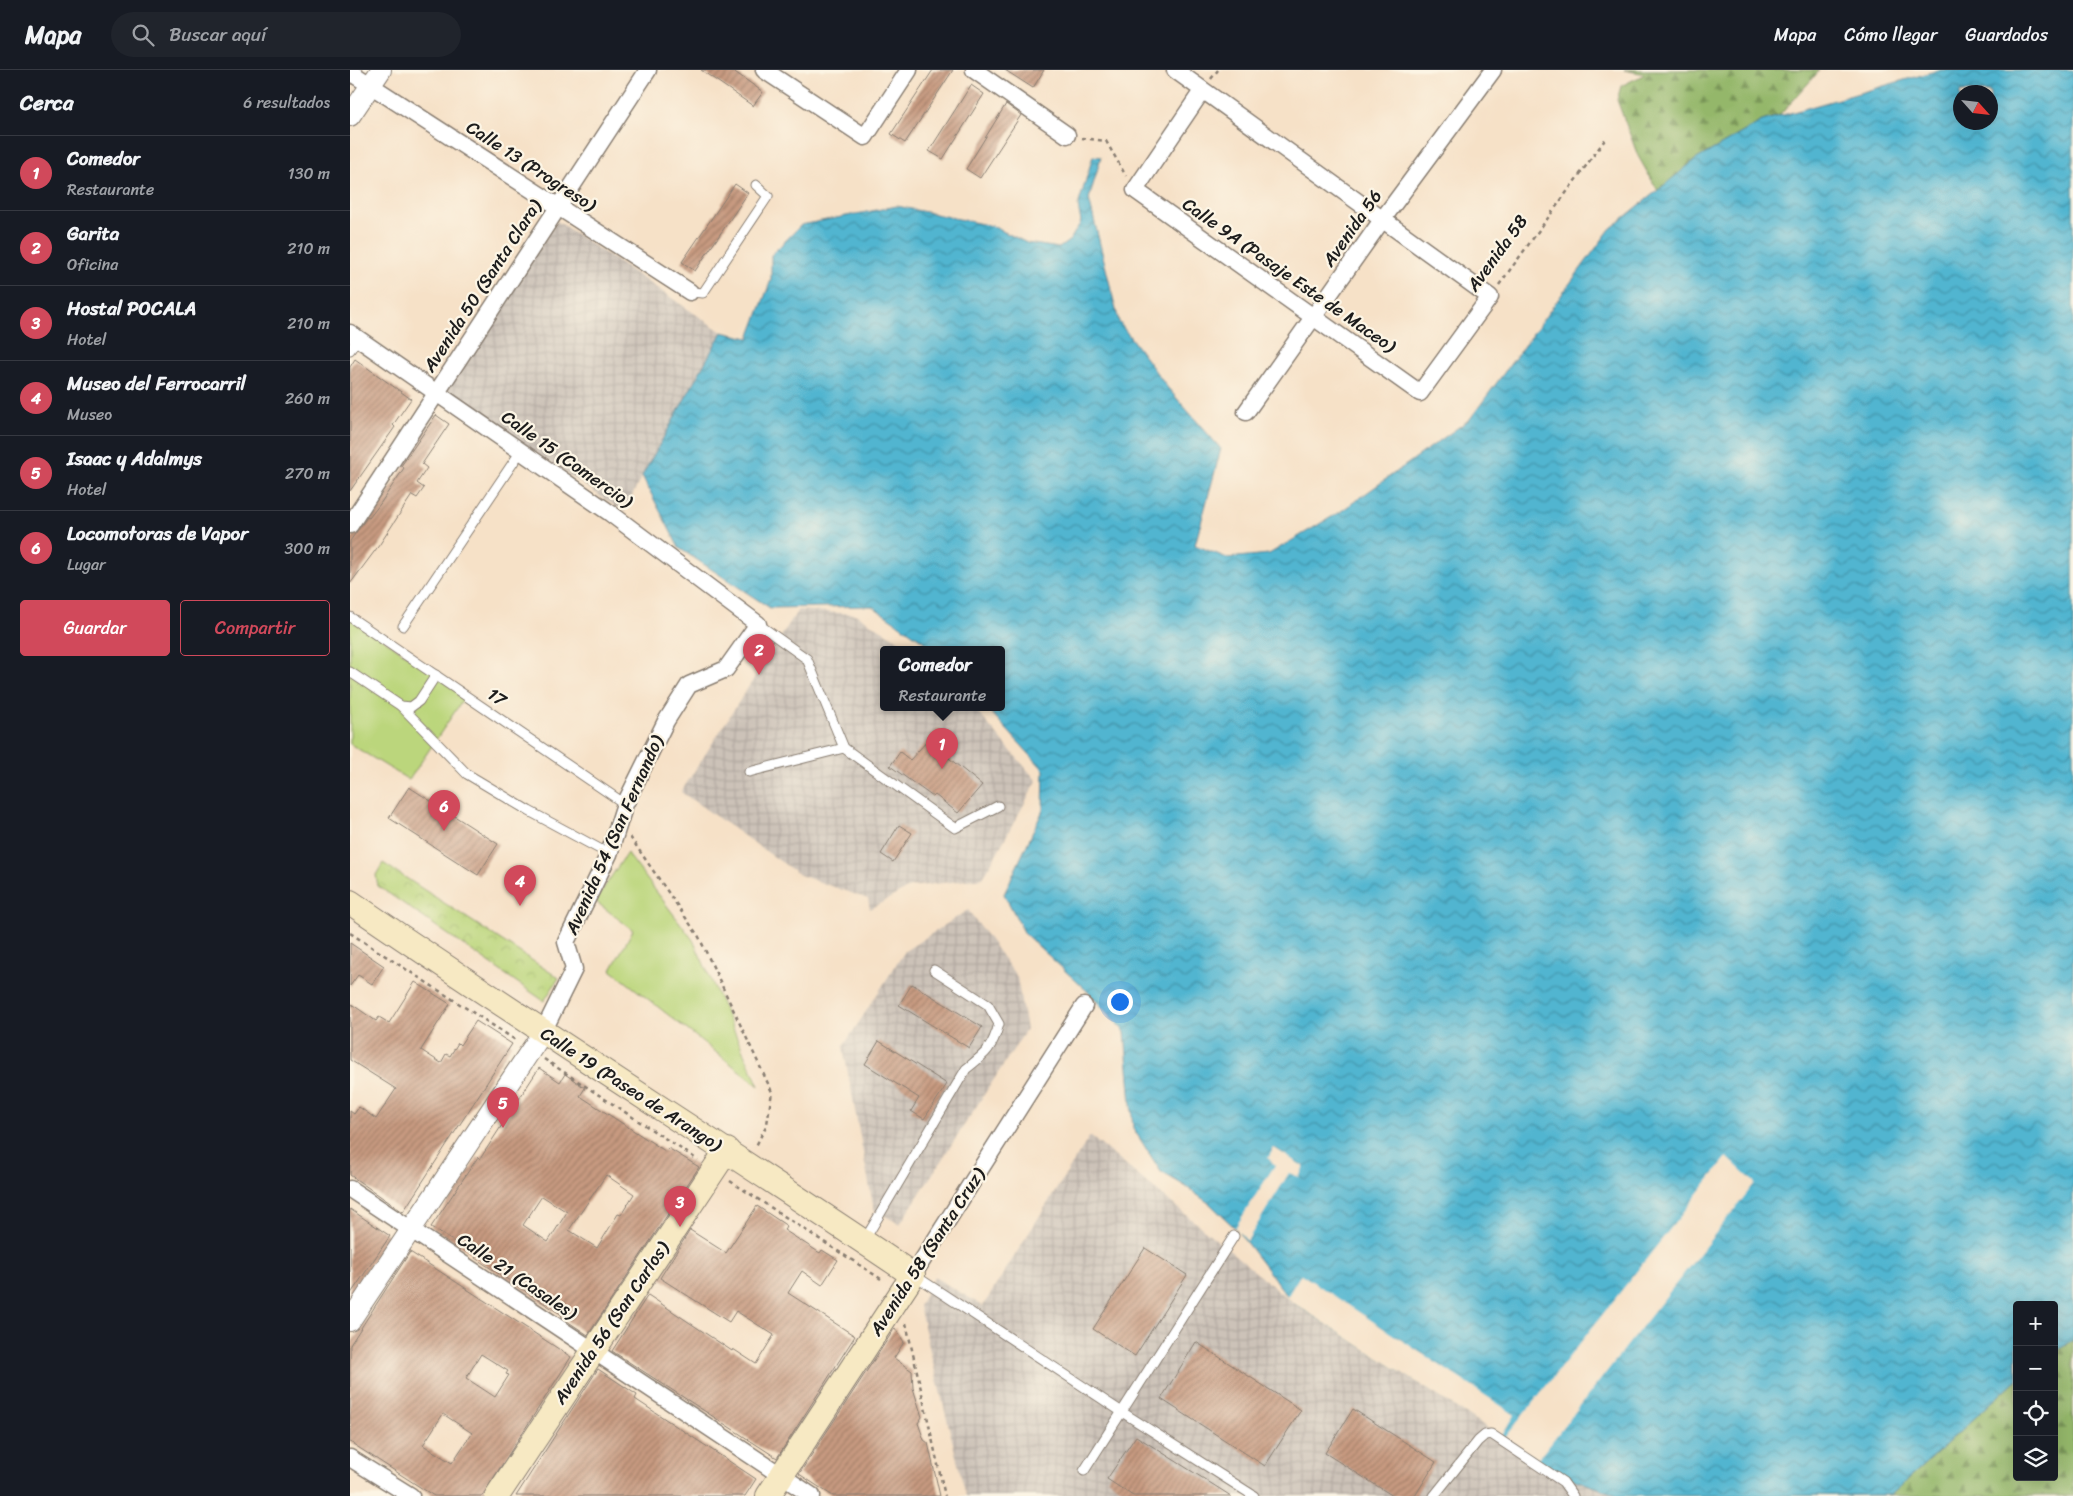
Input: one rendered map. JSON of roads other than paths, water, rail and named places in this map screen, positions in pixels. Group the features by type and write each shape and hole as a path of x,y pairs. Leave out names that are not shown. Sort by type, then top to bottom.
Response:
{"main road":[{"name":"Calle 19 (Paseo de Arango)","path":"352,909 537,1041 727,1150 913,1274"},
{"name":"Avenida 56 (San Carlos)","path":"497,1496 592,1350 727,1150"},
{"name":"Avenida 58 (Santa Cruz)","path":"768,1496 782,1476 894,1289 913,1274"}],"street":[{"name":"Avenida 50 (Santa Clara)","path":"350,525 648,70"},
{"path":"764,70 865,137 909,70"},
{"path":"974,70 1067,135"},
{"path":"1175,70 1202,92 1382,220"},
{"name":"Avenida 56","path":"1246,412 1382,220 1493,70"},
{"name":"Calle 13 (Progreso)","path":"350,72 376,78 558,207 690,292"},
{"path":"350,116 376,78"},
{"name":"Calle 9A (Pasaje Este de Maceo)","path":"1202,92 1135,190 1420,393"},
{"name":"Avenida 58","path":"1382,220 1490,297 1420,393"},
{"name":"Calle 15 (Comercio)","path":"353,340 436,393 610,512 758,624"},
{"name":"Avenida 54 (San Fernando)","path":"350,1322 537,1041 574,969 566,942 608,854 625,804 666,721 689,685 726,669 758,624"},
{"name":"Avenida 58 (Santa Cruz)","path":"913,1274 1084,1006"},
{"name":"Calle 21 (Casales)","path":"350,1189 812,1496"},
{"path":"350,1458 411,1496"}],"lane":[{"path":"690,292 703,293 768,196 756,184"},
{"path":"403,626 521,451"},
{"name":"17","path":"350,617 625,804"},
{"path":"758,624 807,659 844,748 955,828 998,806"},
{"path":"350,672 401,706 467,774 529,811 608,854"},
{"path":"401,706 411,707 419,701 436,675"},
{"path":"749,772 844,748"},
{"path":"864,1242 966,1069 994,1043 1000,1024 988,1005 934,970"},
{"path":"1084,1471 1234,1236"},
{"path":"913,1274 1122,1412 1254,1496"},
{"path":"1434,1496 1478,1442 1485,1435 1491,1434 1563,1482 1573,1496"}],"water":[{"path":"1939,70 2073,70 2073,1340 2058,1349 2058,1301 2013,1301 2013,1383 1891,1495 1619,1496 1560,1474 1292,1302 1235,1228 1210,1204 1161,1172 1133,1128 1125,1032 1086,990 1025,934 1004,894 1043,810 1044,770 990,711 1005,711 1005,646 930,646 872,606 770,608 679,548 642,476 722,332 749,338 771,280 771,255 801,225 897,206 992,226 1027,243 1059,248 1070,240 1081,222 1078,206 1093,156 1101,157 1089,199 1119,322 1167,387 1221,449 1195,545 1227,558 1269,554 1340,512 1470,419 1610,229 1695,160 1762,121"}],"place":[{"name":"Garita","path":"759,675"},
{"name":"Comedor","path":"942,769"},
{"name":"Locomotoras de Vapor","path":"444,831"},
{"name":"Museo del Ferrocarril","path":"520,906"},
{"name":"Isaac y Adalmys","path":"503,1128"},
{"name":"Hostal POCALA","path":"680,1227"}]}
